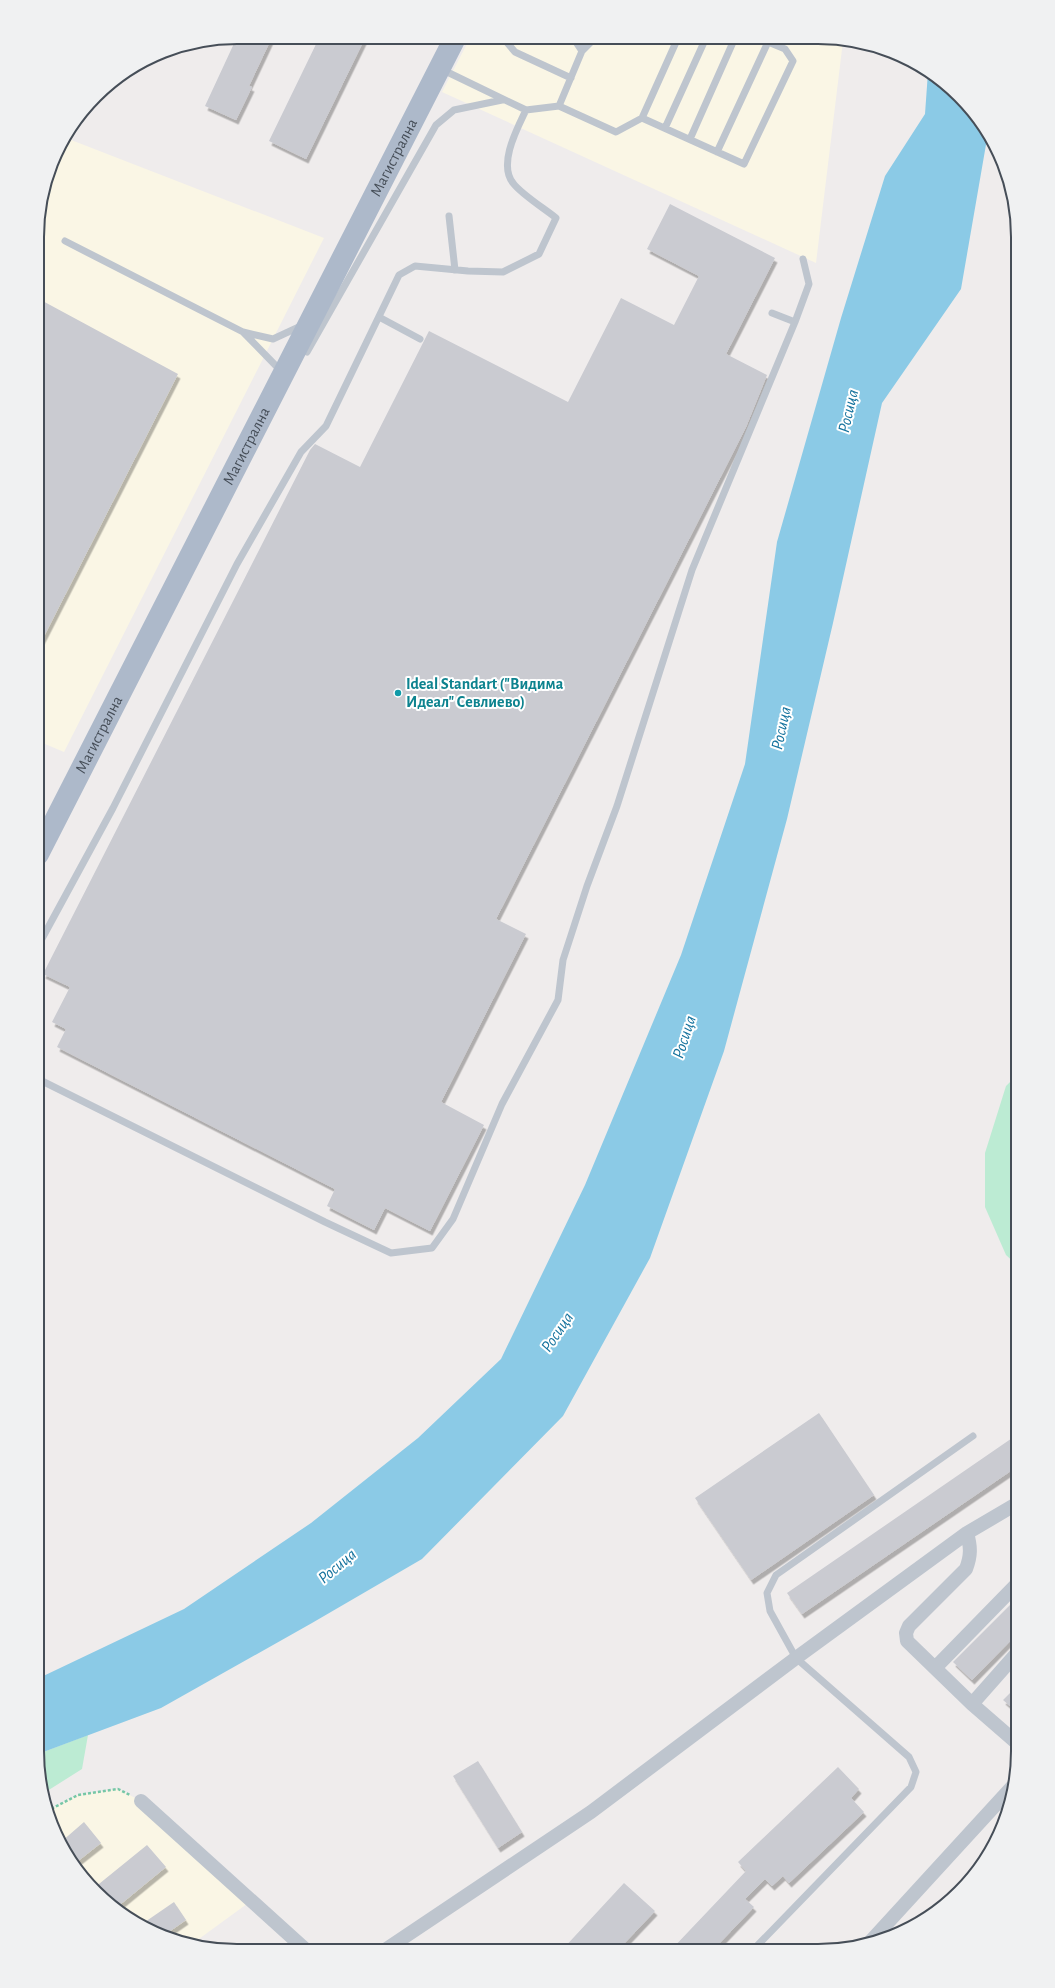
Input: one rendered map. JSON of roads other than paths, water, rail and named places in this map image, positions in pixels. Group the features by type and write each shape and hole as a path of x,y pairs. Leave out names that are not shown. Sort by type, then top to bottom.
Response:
{"main road":[{"name":"Магистрална","path":"44,842 289,370 308,323 451,44"}],"street":[{"path":"394,1944 591,1812 796,1658 967,1533 1011,1507"},
{"path":"967,1533 970,1547 970,1558 966,1569 909,1626 906,1633 907,1641 972,1704 1011,1738"},
{"path":"935,1668 1011,1590"},
{"path":"972,1704 1011,1660"},
{"path":"877,1935 1006,1794"},
{"path":"141,1801 299,1944"}],"lane":[{"path":"508,44 514,52 571,78"},
{"path":"577,44 582,51"},
{"path":"559,106 582,51 589,44"},
{"path":"439,68 502,100 526,110 559,106 616,132 642,118 675,44"},
{"path":"665,128 703,44"},
{"path":"690,139 732,44"},
{"path":"717,152 765,44"},
{"path":"642,118 744,164 793,61 785,49 773,44"},
{"path":"304,356 436,125 454,110 502,100"},
{"path":"44,935 113,808 238,564 300,452 326,426 399,275 415,266 455,270 503,272 540,254 556,218 512,183 506,163 510,149 526,110"},
{"path":"449,216 455,270"},
{"path":"65,241 244,332 289,370"},
{"path":"44,1081 325,1222 391,1253 432,1248 453,1218 502,1104 558,1000 563,960 587,886 617,806 692,570 795,322 809,284 803,259"},
{"path":"772,313 795,322"},
{"path":"379,316 420,339"},
{"path":"244,332 273,339 308,323"},
{"path":"759,1944 911,1787 916,1772 909,1757 796,1658 770,1611 767,1593 776,1575 973,1436"}],"water":[{"name":"Росица","path":"928,79 945,92 963,110 986,143 961,289 882,403 833,623 787,819 724,1051 650,1258 563,1416 422,1559 161,1708 44,1752 44,1676 184,1609 311,1523 418,1438 501,1359 585,1185 681,955 745,764 777,542 841,318 885,176 925,114"}],"place":[{"name":"Ideal Standart (\"Видима Идеал\" Севлиево)","path":"398,693"}]}
